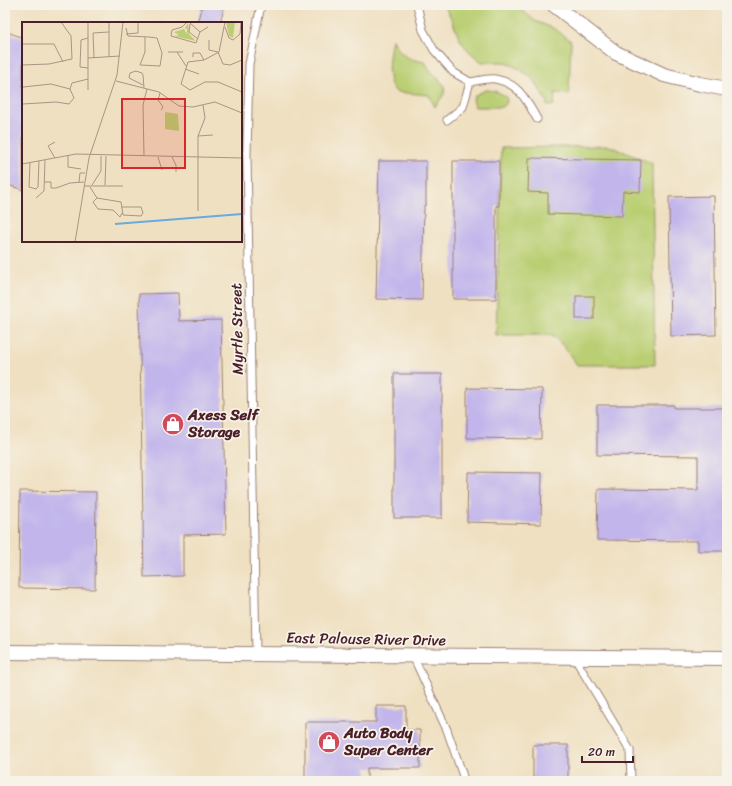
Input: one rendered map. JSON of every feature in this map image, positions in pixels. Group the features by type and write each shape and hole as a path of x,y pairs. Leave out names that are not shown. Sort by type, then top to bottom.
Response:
{"street":[{"path":"554,5 616,53 664,75 727,89"},
{"name":"East Palouse River Drive","path":"5,652 727,658"}],"lane":[{"name":"Myrtle Street","path":"256,654 247,155 249,64 261,5"},
{"path":"417,5 423,30 434,50 453,72 470,82 494,79 515,86 537,119"},
{"path":"447,120 463,107 470,82"},
{"path":"413,656 447,730 464,781"},
{"path":"574,657 630,750 631,781"}],"green space":[{"path":"443,5 516,5 535,21 555,29 571,41 569,94 555,93 554,105 546,105 548,102 544,98 535,81 520,69 503,62 482,62 464,46 449,13"},
{"path":"392,38 404,56 425,62 430,70 445,86 444,94 435,107 429,95 396,92 392,86 388,73 388,66"},
{"path":"486,90 498,92 505,97 507,100 503,107 475,107 473,99 475,95"},
{"path":"609,146 652,163 655,365 577,365 565,348 553,335 496,335 501,148"}],"building":[{"path":"202,5 225,5 220,22 197,22"},
{"path":"5,31 22,38 22,190 5,184"},
{"path":"529,158 641,160 640,192 623,191 622,216 548,214 548,193 528,192"},
{"path":"379,161 426,161 426,205 424,205 422,300 376,299"},
{"path":"453,161 499,161 499,206 496,206 496,299 453,299"},
{"path":"714,196 716,335 671,336 669,197"},
{"path":"178,293 179,321 221,320 226,534 183,535 183,576 144,577 139,294"},
{"path":"576,296 594,296 594,319 576,319"},
{"path":"394,374 442,374 442,518 394,518"},
{"path":"467,388 542,389 541,439 467,438"},
{"path":"597,405 674,405 674,408 727,408 727,551 698,551 698,541 597,540 598,489 698,490 698,456 597,455"},
{"path":"468,472 542,473 541,524 467,522"},
{"path":"20,491 96,492 95,589 19,588"},
{"path":"376,706 406,706 406,730 420,730 420,768 367,768 367,781 305,781 305,722 376,722"},
{"path":"533,745 568,745 568,781 533,781"}],"place":[{"name":"Axess Self Storage","path":"173,424"},
{"name":"Auto Body Super Center","path":"329,742"}]}
